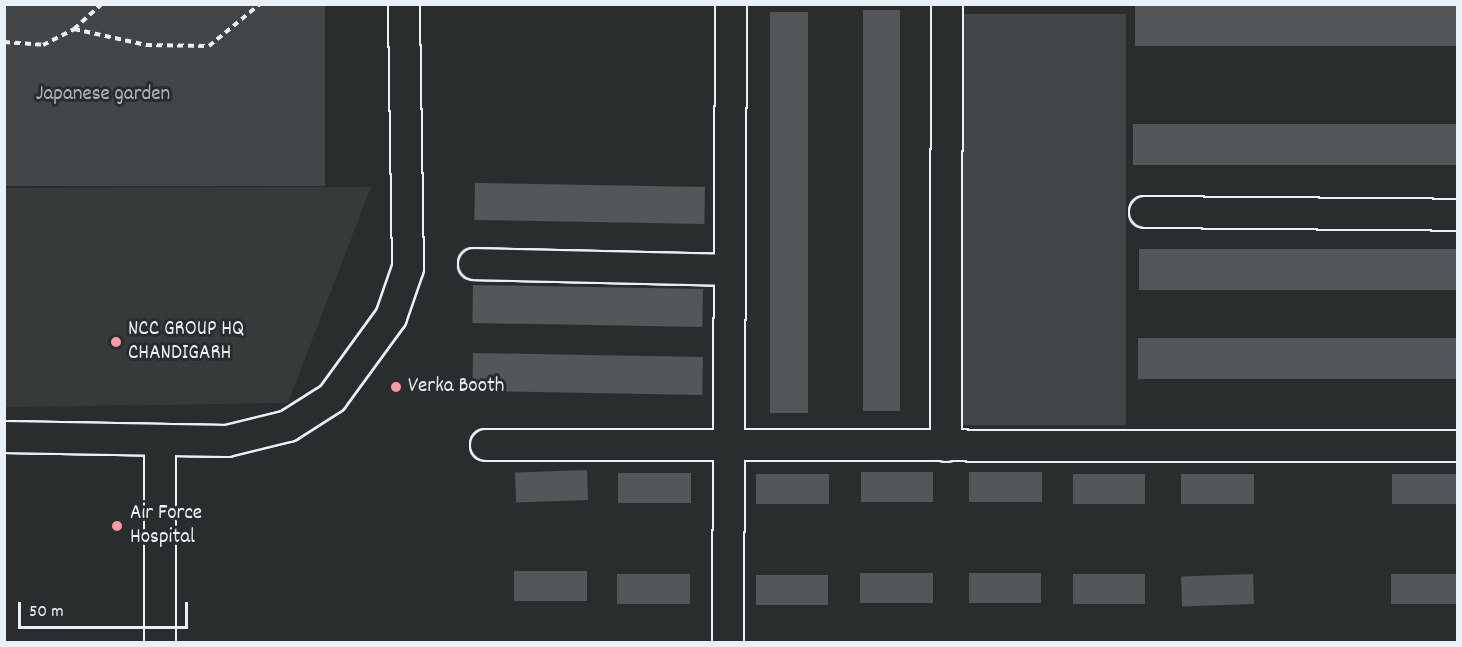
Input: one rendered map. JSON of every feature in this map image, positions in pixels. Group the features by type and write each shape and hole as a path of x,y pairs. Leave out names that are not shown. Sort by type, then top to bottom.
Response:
{"street":[{"path":"4,437 227,441 288,426 332,398 392,317 408,268 404,4"},
{"path":"728,642 731,4"},
{"path":"946,446 947,4"},
{"path":"1145,212 1458,215"},
{"path":"474,264 730,270"},
{"path":"160,440 160,642"},
{"path":"486,445 1458,446"}],"path":[{"path":"4,42 44,45 74,29 102,4"},
{"path":"74,29 146,45 210,46 260,4"}],"shaded area":[{"path":"371,187 288,403 5,407 5,188"}],"green space":[{"name":"Japanese garden","path":"4,5 325,5 325,186 4,186"},
{"path":"959,14 1126,14 1126,425 959,425"}],"building":[{"path":"1135,5 1458,5 1458,46 1135,46"},
{"path":"863,10 900,10 900,411 863,411"},
{"path":"770,12 808,12 808,413 770,413"},
{"path":"1133,124 1458,124 1458,165 1133,165"},
{"path":"475,183 705,187 704,224 474,220"},
{"path":"1139,249 1458,249 1458,290 1139,290"},
{"path":"473,285 703,289 702,327 472,323"},
{"path":"1138,338 1458,338 1458,379 1138,379"},
{"path":"473,353 703,357 702,395 472,391"},
{"path":"587,470 588,500 516,502 515,473"},
{"path":"861,472 933,472 933,502 861,502"},
{"path":"969,472 1042,472 1042,502 969,502"},
{"path":"618,473 691,473 691,503 618,503"},
{"path":"756,474 829,474 829,504 756,504"},
{"path":"1073,474 1145,474 1145,504 1073,504"},
{"path":"1181,474 1254,474 1254,504 1181,504"},
{"path":"1392,474 1458,474 1458,504 1392,504"},
{"path":"514,571 587,571 587,601 514,601"},
{"path":"860,573 933,573 933,603 860,603"},
{"path":"969,573 1041,573 1041,603 969,603"},
{"path":"617,574 690,574 690,604 617,604"},
{"path":"1073,574 1145,574 1145,604 1073,604"},
{"path":"1253,574 1254,604 1182,606 1181,577"},
{"path":"1391,574 1458,574 1458,604 1391,604"},
{"path":"756,575 828,575 828,605 756,605"}],"place":[{"name":"NCC GROUP HQ CHANDIGARH","path":"116,342"},
{"name":"Verka Booth","path":"396,387"},
{"name":"Air Force Hospital","path":"117,526"}]}
